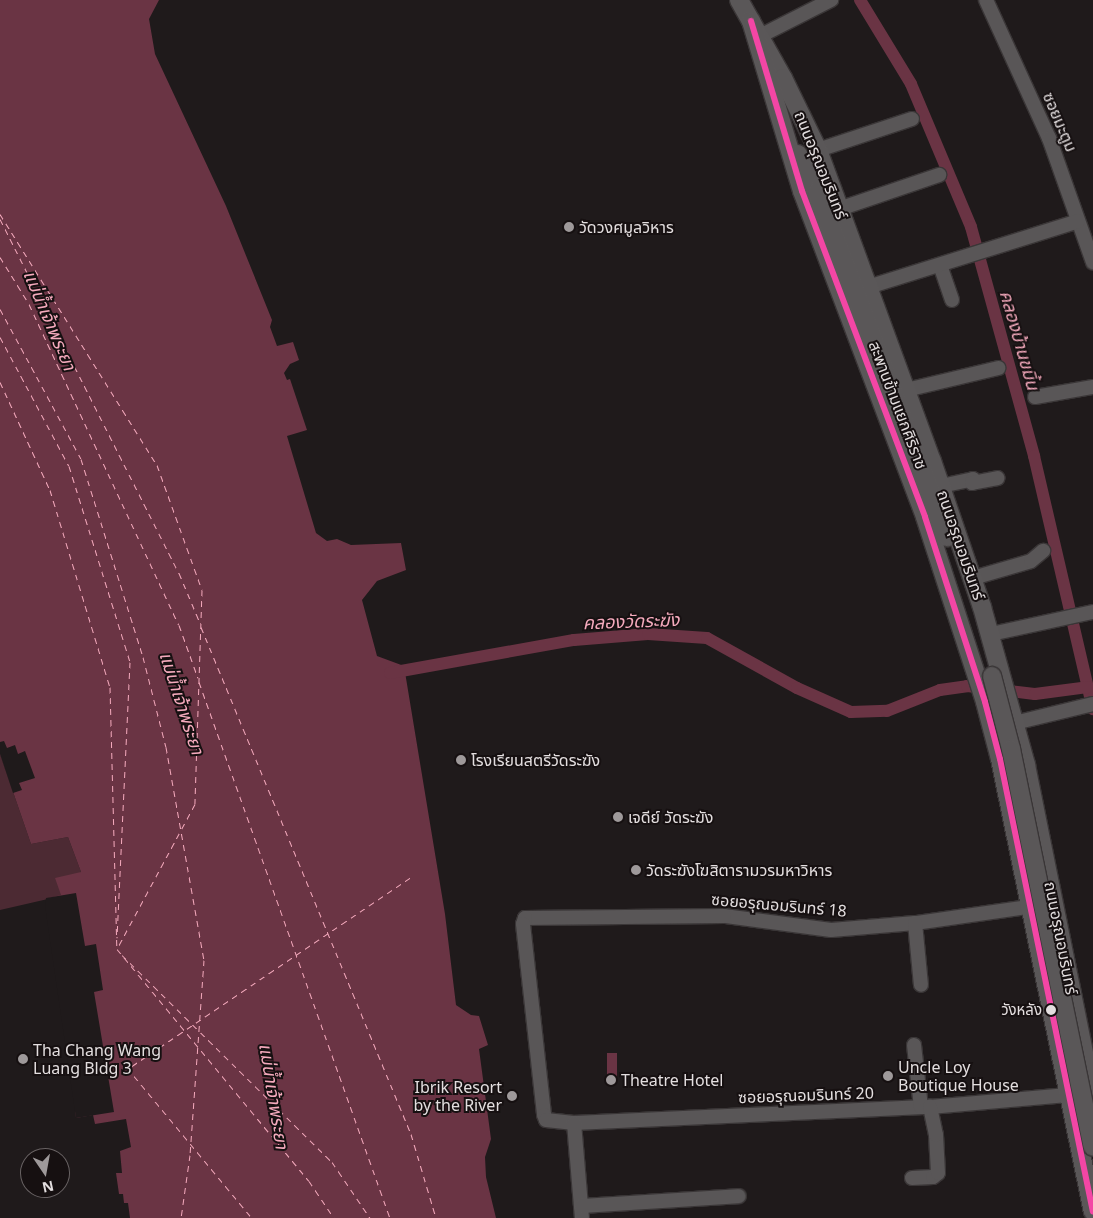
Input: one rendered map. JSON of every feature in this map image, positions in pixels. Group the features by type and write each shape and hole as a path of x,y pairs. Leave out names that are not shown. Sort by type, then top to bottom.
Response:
{"main road":[{"name":"ถนนอรุณอมรินทร์","path":"739,0 796,102 818,150 973,578 1016,723 1093,1096"},
{"name":"ถนนอรุณอมรินทร์","path":"755,29 775,109 819,241 925,517 985,702 1093,1212"},
{"name":"สะพานข้ามแยกศิริราช","path":"796,102 817,191"},
{"name":"สะพานข้ามแยกศิริราช","path":"775,109 817,191 960,576 1002,710 1093,1147"},
{"path":"1028,907 1054,903"}],"street":[{"path":"755,29 831,0"},
{"name":"ซอยมะตูม","path":"986,0 1049,138 1093,262"},
{"path":"818,150 912,119"},
{"path":"839,209 939,175"},
{"path":"868,287 1078,221"},
{"path":"940,265 952,300"},
{"path":"906,390 998,368"},
{"path":"1035,397 1093,388"},
{"path":"941,486 972,478 972,483 998,478"},
{"path":"973,578 1031,561 1043,551"},
{"path":"991,634 1093,612"},
{"path":"992,728 1090,705"},
{"name":"ซอยอรุณอมรินทร์ 18","path":"546,1120 523,924 525,918 724,916 831,930 915,923 1028,907"},
{"path":"915,923 920,985"},
{"path":"912,1178 933,1177 938,1173 936,1135 925,1107 914,1045"},
{"name":"ซอยอรุณอมรินทร์ 20","path":"546,1120 574,1123 925,1107 1067,1095"},
{"path":"574,1123 582,1212 739,1196"}],"shaded area":[{"path":"0,754 31,844 68,837 81,872 61,896 0,910"}],"water":[{"name":"แม่น้ำเจ้าพระยา","path":"0,0 159,0 149,19 155,54 226,206 272,320 270,327 277,346 293,342 299,360 290,364 284,373 287,380 290,379 307,430 287,436 316,533 327,541 337,539 351,545 401,543 406,570 377,581 362,600 377,656 404,666 445,914 456,1005 471,1015 479,1016 488,1045 479,1049 491,1139 485,1157 486,1177 496,1218 130,1218 128,1203 124,1203 123,1194 119,1194 116,1173 122,1173 120,1151 131,1147 126,1119 95,1124 93,1115 76,1118 68,1031 49,898 61,895 55,878 81,872 68,837 31,844 0,754"},
{"path":"607,1053 617,1053 617,1082 607,1082"}],"pier":[{"path":"4,741 7,748 15,745 18,754 25,751 35,778 19,783 22,790 13,793 0,754 0,742"},
{"path":"76,893 85,946 96,944 103,990 94,992 114,1112 76,1118 45,906 46,898"}],"waterway":[{"name":"คลองบ้านขมิ้น","path":"860,0 911,84 971,227 1034,456 1093,709"},
{"name":"คลองวัดระฆัง","path":"390,673 574,640 648,634 707,638 797,688 851,712 887,711 940,690 967,686 1035,694 1088,687"}],"ferry route":[{"path":"0,214 157,465 202,590 195,804 117,949 309,1181 334,1218"},
{"path":"0,219 179,573 200,623"},
{"path":"0,257 29,304 179,625 198,678"},
{"path":"0,309 81,459 143,657 166,747 204,960 190,1155 181,1218"},
{"path":"0,337 69,466 130,662 117,938"},
{"path":"0,382 50,490 110,687 117,948"},
{"path":"201,627 411,1134 436,1218"},
{"path":"199,682 390,1218"},
{"path":"132,1066 411,877"},
{"path":"122,955 332,1162 370,1218"},
{"path":"134,1076 252,1218"}],"transit line":[{"path":"751,21 802,191 925,517 985,702 1000,759 1093,1212"}],"place":[{"name":"วัดวงศมูลวิหาร","path":"569,227"},
{"name":"โรงเรียนสตรีวัดระฆัง","path":"461,760"},
{"name":"เจดีย์ วัดระฆัง","path":"618,817"},
{"name":"วัดระฆังโฆสิตารามวรมหาวิหาร","path":"636,870"},
{"name":"วังหลัง","path":"1051,1010"},
{"name":"Tha Chang Wang Luang Bldg 3","path":"23,1059"},
{"name":"Uncle Loy Boutique House","path":"888,1076"},
{"name":"Theatre Hotel","path":"611,1080"},
{"name":"Ibrik Resort by the River","path":"512,1096"}]}
